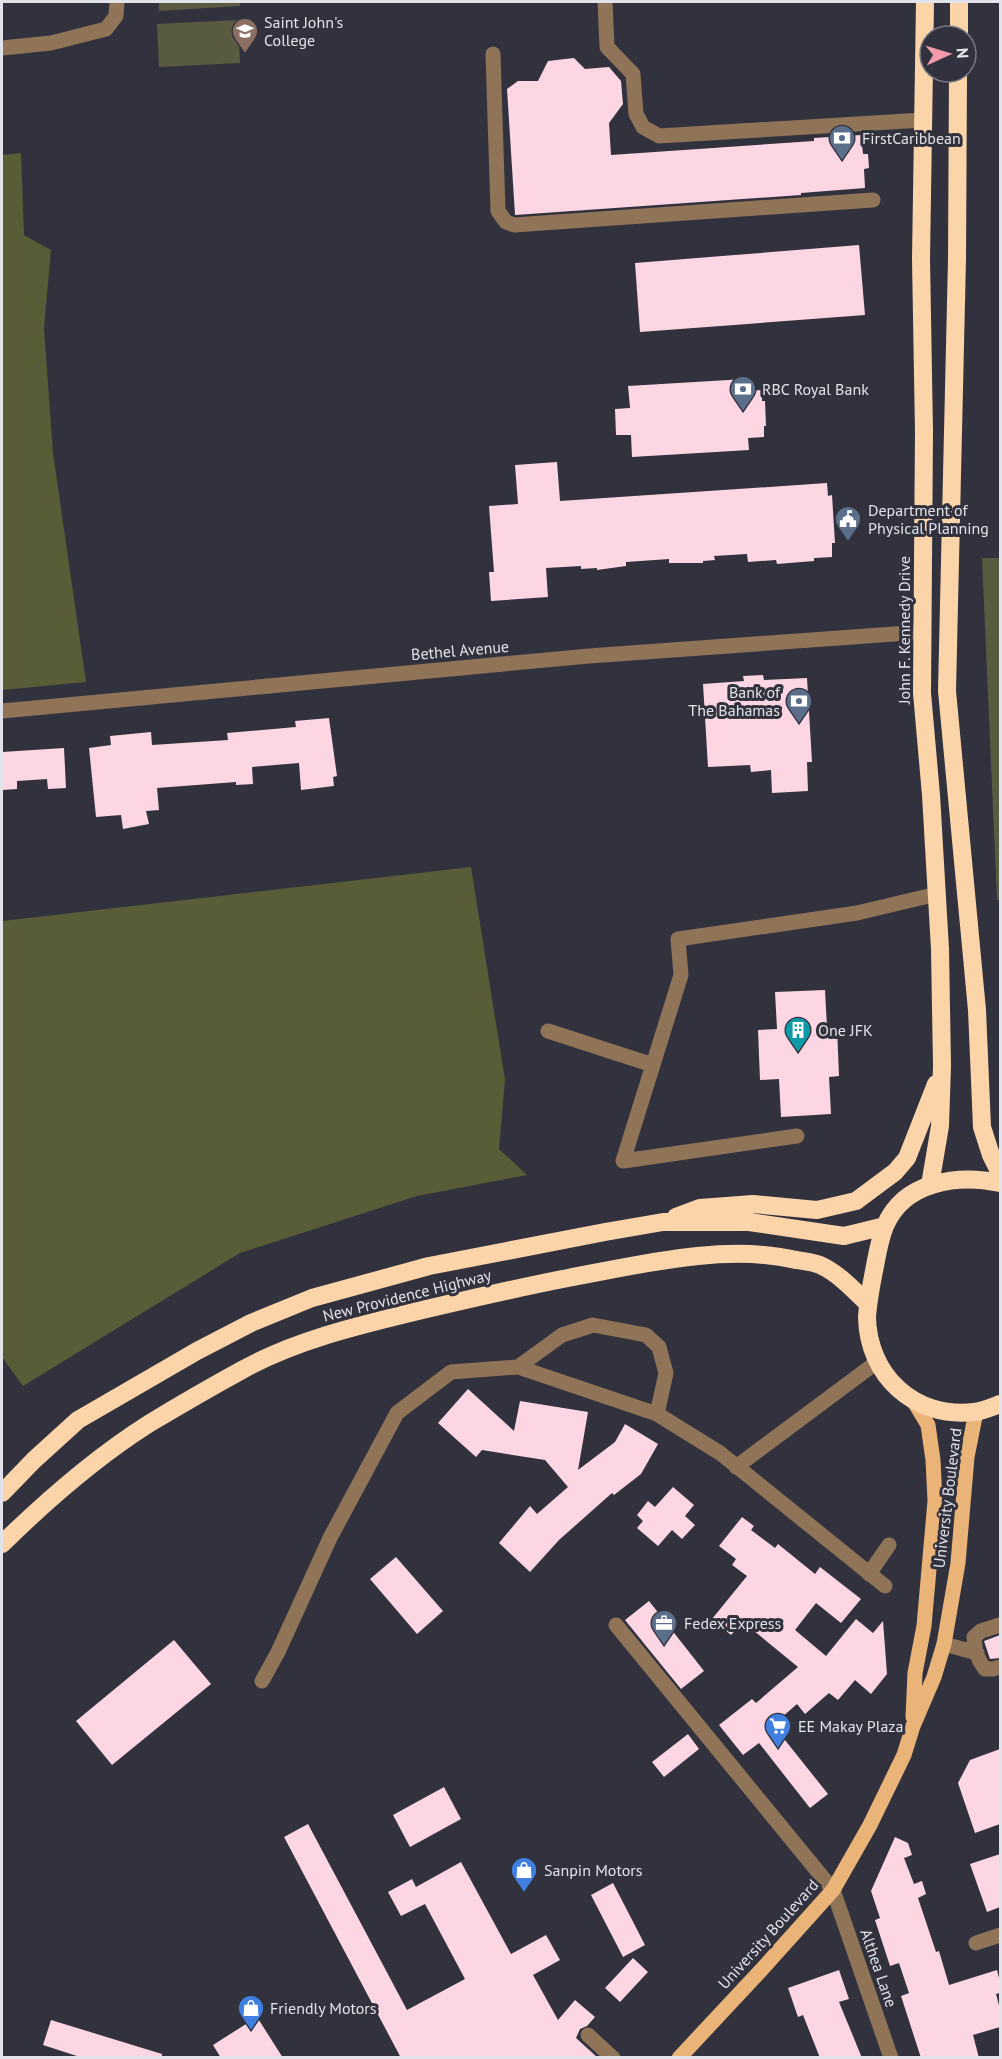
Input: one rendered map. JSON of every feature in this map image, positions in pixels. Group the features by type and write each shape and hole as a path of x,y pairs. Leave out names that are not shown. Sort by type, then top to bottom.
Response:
{"highway":[{"name":"John F. Kennedy Drive","path":"925,2 921,259 924,432 922,693 937,894 942,1066 939,1126 930,1185"},
{"path":"959,2 959,24"},
{"path":"958,84 957,259 947,691 977,1010 982,1127 991,1155 1000,1173"},
{"path":"663,1222 700,1208 753,1204 817,1210 856,1201 895,1172 907,1158 942,1066"},
{"path":"1000,1184 952,1179 920,1189 903,1201 885,1226 880,1240 868,1304 867,1329 872,1351 883,1372 896,1389 913,1400 936,1409 960,1413 976,1412 1000,1404"},
{"name":"New Providence Highway","path":"2,1493 78,1420 197,1351 252,1323 312,1298 419,1268 663,1222 749,1222 844,1236 885,1226"},
{"name":"New Providence Highway","path":"2,1544 36,1511 88,1469 150,1424 264,1360 325,1336 382,1320 502,1291 635,1266 707,1256 751,1254 784,1257 820,1265 850,1286 868,1304"}],"main road":[{"name":"University Boulevard","path":"913,1400 928,1425 935,1501 924,1626 915,1672 913,1726"},
{"name":"University Boulevard","path":"679,2058 833,1890 870,1825 904,1755 944,1644 958,1563 967,1456 976,1412"}],"street":[{"path":"2,48 51,44 106,29 116,16 117,2"},
{"path":"605,2 607,47 633,74 636,114 643,127 659,136 923,120"},
{"path":"493,54 498,211 506,222 514,225 873,200"},
{"name":"Bethel Avenue","path":"2,711 589,656 922,632"},
{"path":"797,1136 623,1161 681,975 678,939 857,913 937,894"},
{"path":"548,1031 653,1065"},
{"path":"518,1368 561,1335 593,1325 646,1335 659,1347 666,1373 657,1414"},
{"path":"736,1467 877,1362"},
{"path":"262,1681 278,1652 330,1538 397,1413 451,1372 518,1368 657,1414 720,1453 885,1586"},
{"path":"869,1574 889,1545"},
{"path":"616,1625 833,1890"},
{"path":"1000,1625 974,1636 974,1645 985,1669 1000,1666"},
{"path":"944,1644 977,1653"},
{"name":"Althea Lane","path":"833,1890 891,2058"},
{"path":"976,1943 1000,1935"},
{"path":"588,2035 613,2058"}],"green space":[{"path":"159,2 240,2 240,6 159,11"},
{"path":"238,20 240,63 159,67 157,24"},
{"path":"21,153 24,235 51,250 44,328 53,453 86,682 2,690 2,155"},
{"path":"982,558 1000,558 1000,900 997,900"},
{"path":"471,867 505,1080 499,1149 527,1175 417,1196 240,1253 23,1386 2,1357 2,921"}],"building":[{"path":"574,58 585,69 609,67 621,81 623,104 609,123 611,155 814,141 814,138 861,135 863,154 868,154 869,168 864,169 865,188 801,193 801,195 515,215 507,89 518,81 538,81 548,61"},
{"path":"859,245 865,315 640,332 635,263"},
{"path":"745,379 746,391 762,390 762,401 765,401 764,437 748,438 749,450 632,457 631,435 616,435 615,409 630,408 628,386"},
{"path":"557,462 560,501 827,483 828,496 832,495 835,543 832,543 832,557 777,564 776,560 748,562 747,554 714,556 715,560 703,561 703,563 669,563 669,559 626,562 626,566 597,570 597,568 581,569 581,566 546,568 548,597 491,601 489,572 494,572 489,506 518,504 515,465"},
{"path":"763,675 764,680 807,678 812,762 807,762 808,791 772,793 771,770 751,772 750,765 708,767 703,684 744,681 743,676"},
{"path":"329,718 337,776 333,777 334,786 301,790 299,763 252,767 253,784 236,785 236,782 157,788 159,810 146,811 149,824 123,829 121,815 96,817 89,748 111,745 110,736 151,732 152,745 228,740 227,733 296,727 295,721"},
{"path":"64,748 66,788 48,789 47,779 17,781 17,789 2,790 2,752"},
{"name":"One JFK","path":"825,990 827,1027 837,1027 839,1076 829,1077 831,1114 781,1117 779,1079 760,1080 758,1030 777,1029 775,992"},
{"path":"468,1389 514,1431 520,1401 588,1412 578,1470 615,1442 625,1424 658,1444 641,1474 614,1495 612,1493 559,1540 530,1572 499,1543 530,1506 537,1514 568,1487 545,1460 482,1450 476,1457 438,1423"},
{"path":"673,1487 694,1505 685,1516 695,1525 682,1539 672,1530 658,1546 637,1528 643,1521 637,1515 648,1501 655,1507"},
{"path":"742,1517 754,1526 751,1530 775,1548 778,1544 815,1574 820,1567 861,1599 841,1623 816,1603 795,1630 826,1656 856,1619 873,1633 883,1621 887,1674 871,1694 855,1680 838,1700 829,1693 805,1714 797,1704 773,1725 828,1794 810,1808 759,1743 743,1755 719,1725 752,1699 756,1703 798,1667 748,1626 744,1630 739,1626 731,1635 712,1619 747,1576 732,1565 736,1559 719,1546"},
{"path":"396,1557 443,1611 417,1634 370,1579"},
{"name":"Fedex Express","path":"649,1601 704,1671 681,1689 625,1620"},
{"path":"1000,1635 1000,1658 990,1659 984,1641"},
{"path":"174,1640 211,1684 112,1765 76,1721"},
{"path":"688,1734 699,1749 664,1777 652,1762"},
{"path":"1000,1749 1000,1824 975,1833 958,1783 970,1760"},
{"path":"444,1787 461,1819 410,1847 393,1815"},
{"path":"308,1824 407,2010 465,1979 425,1904 401,1916 388,1892 412,1879 416,1887 461,1862 511,1954 546,1935 560,1960 533,1975 558,2020 575,2000 595,2017 587,2026 580,2029 576,2038 598,2058 401,2058 284,1837"},
{"path":"895,1837 908,1843 912,1855 904,1858 914,1884 922,1881 926,1894 918,1898 936,1952 939,1951 949,1985 997,1970 1000,1982 1000,1993 996,1994 1000,2009 1000,2027 973,2035 979,2058 921,2058 901,1996 909,1993 899,1963 890,1966 875,1920 880,1918 871,1891"},
{"path":"1000,1854 1000,1907 987,1912 970,1864"},
{"path":"613,1883 645,1945 623,1957 591,1895"},
{"path":"633,1958 648,1972 620,2002 605,1988"},
{"path":"839,1970 849,1999 839,2002 862,2058 820,2058 803,2015 798,2017 788,1988"},
{"name":"Friendly Motors","path":"257,2017 283,2058 221,2058 213,2045"},
{"path":"51,2020 162,2054 162,2058 83,2058 43,2045"}],"place":[{"name":"Saint John's College","path":"245,54"},
{"name":"FirstCaribbean","path":"842,161"},
{"name":"RBC Royal Bank","path":"743,412"},
{"name":"Department of Physical Planning","path":"848,542"},
{"name":"Bank of The Bahamas","path":"799,724"},
{"name":"One JFK","path":"798,1053"},
{"name":"Fedex Express","path":"664,1646"},
{"name":"EE Makay Plaza","path":"778,1749"},
{"name":"Sanpin Motors","path":"524,1893"},
{"name":"Friendly Motors","path":"251,2031"}]}
